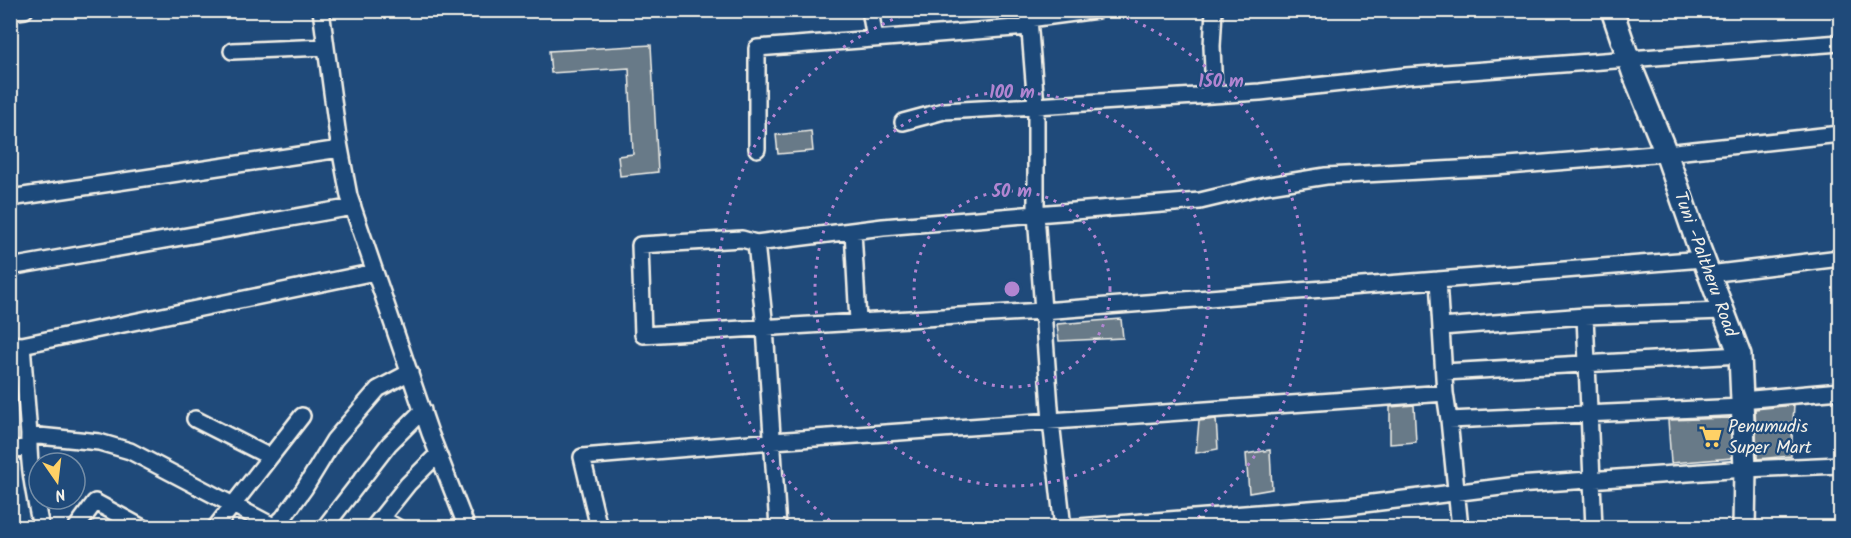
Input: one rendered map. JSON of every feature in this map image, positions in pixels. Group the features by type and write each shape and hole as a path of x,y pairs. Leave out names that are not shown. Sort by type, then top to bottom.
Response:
{"street":[{"path":"10,12 25,10"},
{"path":"321,10 340,149 349,196 438,454 467,528"},
{"path":"870,10 875,39"},
{"path":"1097,10 1029,20 1036,106 1036,213 1051,421 1064,528 1348,506 1457,492 1591,480 1840,465"},
{"path":"1214,10 1212,46 1214,95"},
{"name":"Tuni -Paltheru Road","path":"1612,10 1628,59 1666,153 1740,354 1745,469 1744,528"},
{"path":"757,149 757,48 1029,27"},
{"path":"903,122 944,111 1260,92 1406,76 1840,43"},
{"path":"232,51 326,47"},
{"path":"1840,134 1666,153 1496,167 1326,176 1263,186 1200,201 1036,213 756,243 742,239 640,244 643,334 1043,311 1438,280 1840,258"},
{"path":"10,198 340,149"},
{"path":"10,267 353,207"},
{"path":"853,231 858,321"},
{"path":"756,243 765,328 778,528"},
{"path":"42,528 33,488 16,344 375,272"},
{"path":"1438,280 1445,393 1460,528"},
{"path":"1441,327 1585,316 1723,310"},
{"path":"1585,316 1594,528"},
{"path":"1444,372 1740,354"},
{"path":"10,449 29,441 99,442 130,451 274,527 304,489 334,440 378,389 410,372"},
{"path":"1449,420 1742,404 1840,391"},
{"path":"599,528 582,457 773,441 1445,393"},
{"path":"324,528 389,444 423,410"},
{"path":"215,528 302,416"},
{"path":"195,419 270,457"},
{"path":"398,528 377,523 408,484 438,454"},
{"path":"76,528 95,502 143,528"}],"building":[{"path":"651,45 658,172 620,176 618,156 633,154 629,68 551,73 549,51"},
{"path":"811,131 813,151 778,154 776,135"},
{"path":"1121,319 1123,338 1059,341 1057,324"},
{"path":"1414,405 1416,442 1390,444 1390,407"},
{"path":"1794,405 1791,456 1757,459 1755,409"},
{"path":"1730,418 1732,458 1671,463 1668,420"},
{"path":"1216,419 1218,449 1196,453 1199,421"},
{"path":"1270,450 1272,489 1249,493 1246,454"}],"place":[{"name":"Penumudis Super Mart","path":"1710,436"}]}
